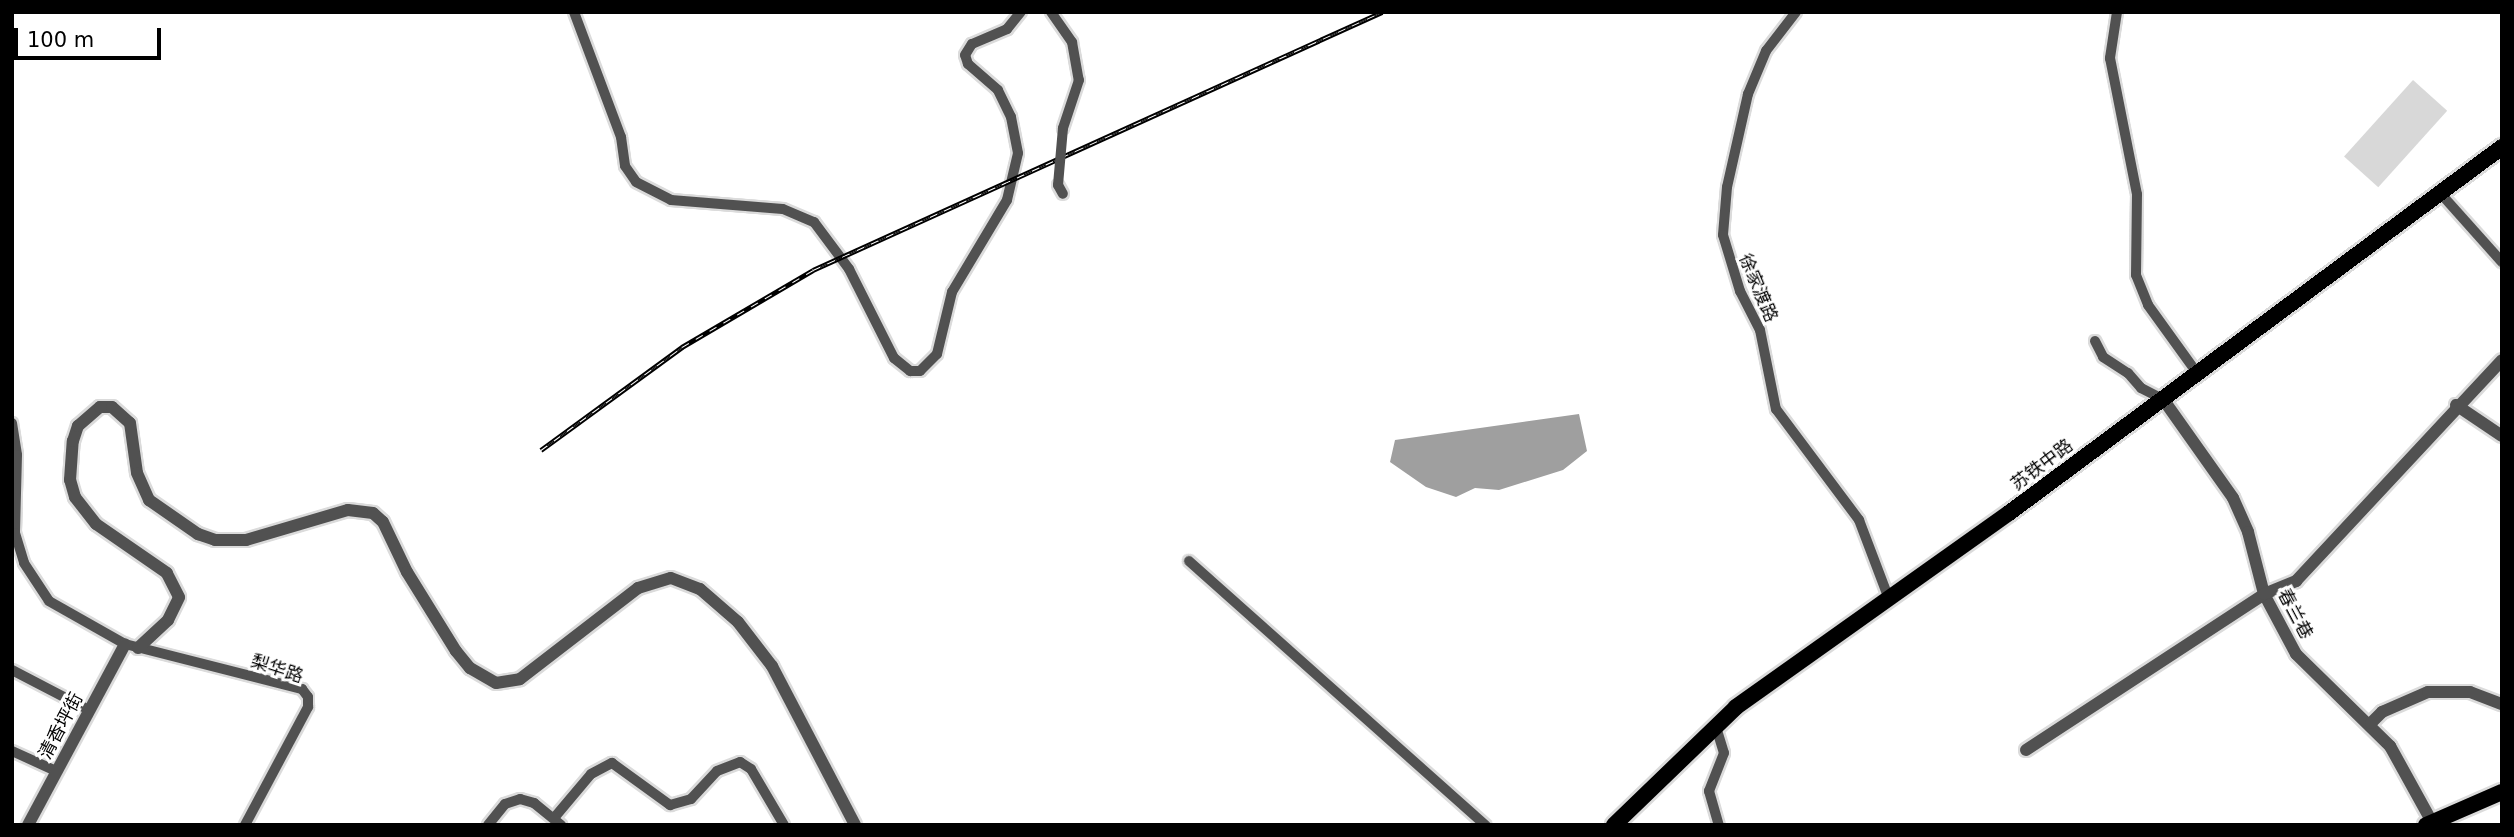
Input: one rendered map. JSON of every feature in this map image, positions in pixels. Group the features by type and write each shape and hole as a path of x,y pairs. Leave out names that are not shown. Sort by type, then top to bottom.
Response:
{"main road":[{"name":"苏铁中路","path":"1614,825 1736,707 2163,399 2442,195 2502,147"},
{"path":"2429,823 2502,792"}],"street":[{"path":"574,12 621,137 625,166 636,182 671,200 783,209 814,222 849,269 894,358 911,371 920,371 937,355 952,292 1007,200 1018,153 1011,117 998,90 968,64 965,55 972,44 1007,29 1021,12"},
{"path":"1051,12 1072,42 1079,80 1063,128 1061,190"},
{"name":"徐家渡路","path":"1796,12 1766,51 1748,94 1727,187 1723,234 1740,291 1760,330 1776,409 1860,520 1889,598"},
{"path":"2117,12 2110,58 2137,194 2136,275 2148,305 2197,373"},
{"path":"2442,195 2502,262"},
{"path":"2095,341 2103,357 2128,373 2141,388 2163,399"},
{"path":"2026,750 2264,594 2296,581 2456,405 2502,360"},
{"name":"春兰巷","path":"2163,399 2234,498 2248,531 2264,594 2296,654 2371,723 2406,771 2429,823"},
{"path":"2456,405 2502,436"},
{"path":"12,423 17,455 12,512 24,563 61,612 125,644 138,649 168,620 179,597 167,573 96,524 75,497 73,441 78,426 100,407 112,407 130,422 136,473 149,499 198,534 215,540 246,540 348,510 373,513 383,522 407,572 456,651 470,668 496,683 520,679 638,588 671,578 700,589 738,622 772,666 855,825"},
{"path":"1189,561 1485,825"},
{"name":"清香坪街","path":"28,825 125,644"},
{"name":"梨华路","path":"138,649 302,690 308,697 308,707 245,825"},
{"path":"12,670 89,710"},
{"path":"2371,723 2382,712 2428,692 2470,692 2502,704"},
{"path":"1716,727 1724,753 1709,791 1719,825"},
{"path":"12,751 56,771"},
{"path":"488,825 505,804 520,799 534,803 557,821 601,766 612,763 624,767 660,799 681,804 727,763 740,762 751,769 784,825"}],"shaded area":[{"path":"2413,80 2447,111 2378,187 2344,157"},
{"path":"1579,414 1587,451 1563,470 1499,490 1475,488 1456,497 1426,487 1390,462 1395,440"}],"railway":[{"path":"541,450 682,347 813,270 1382,12"}]}
